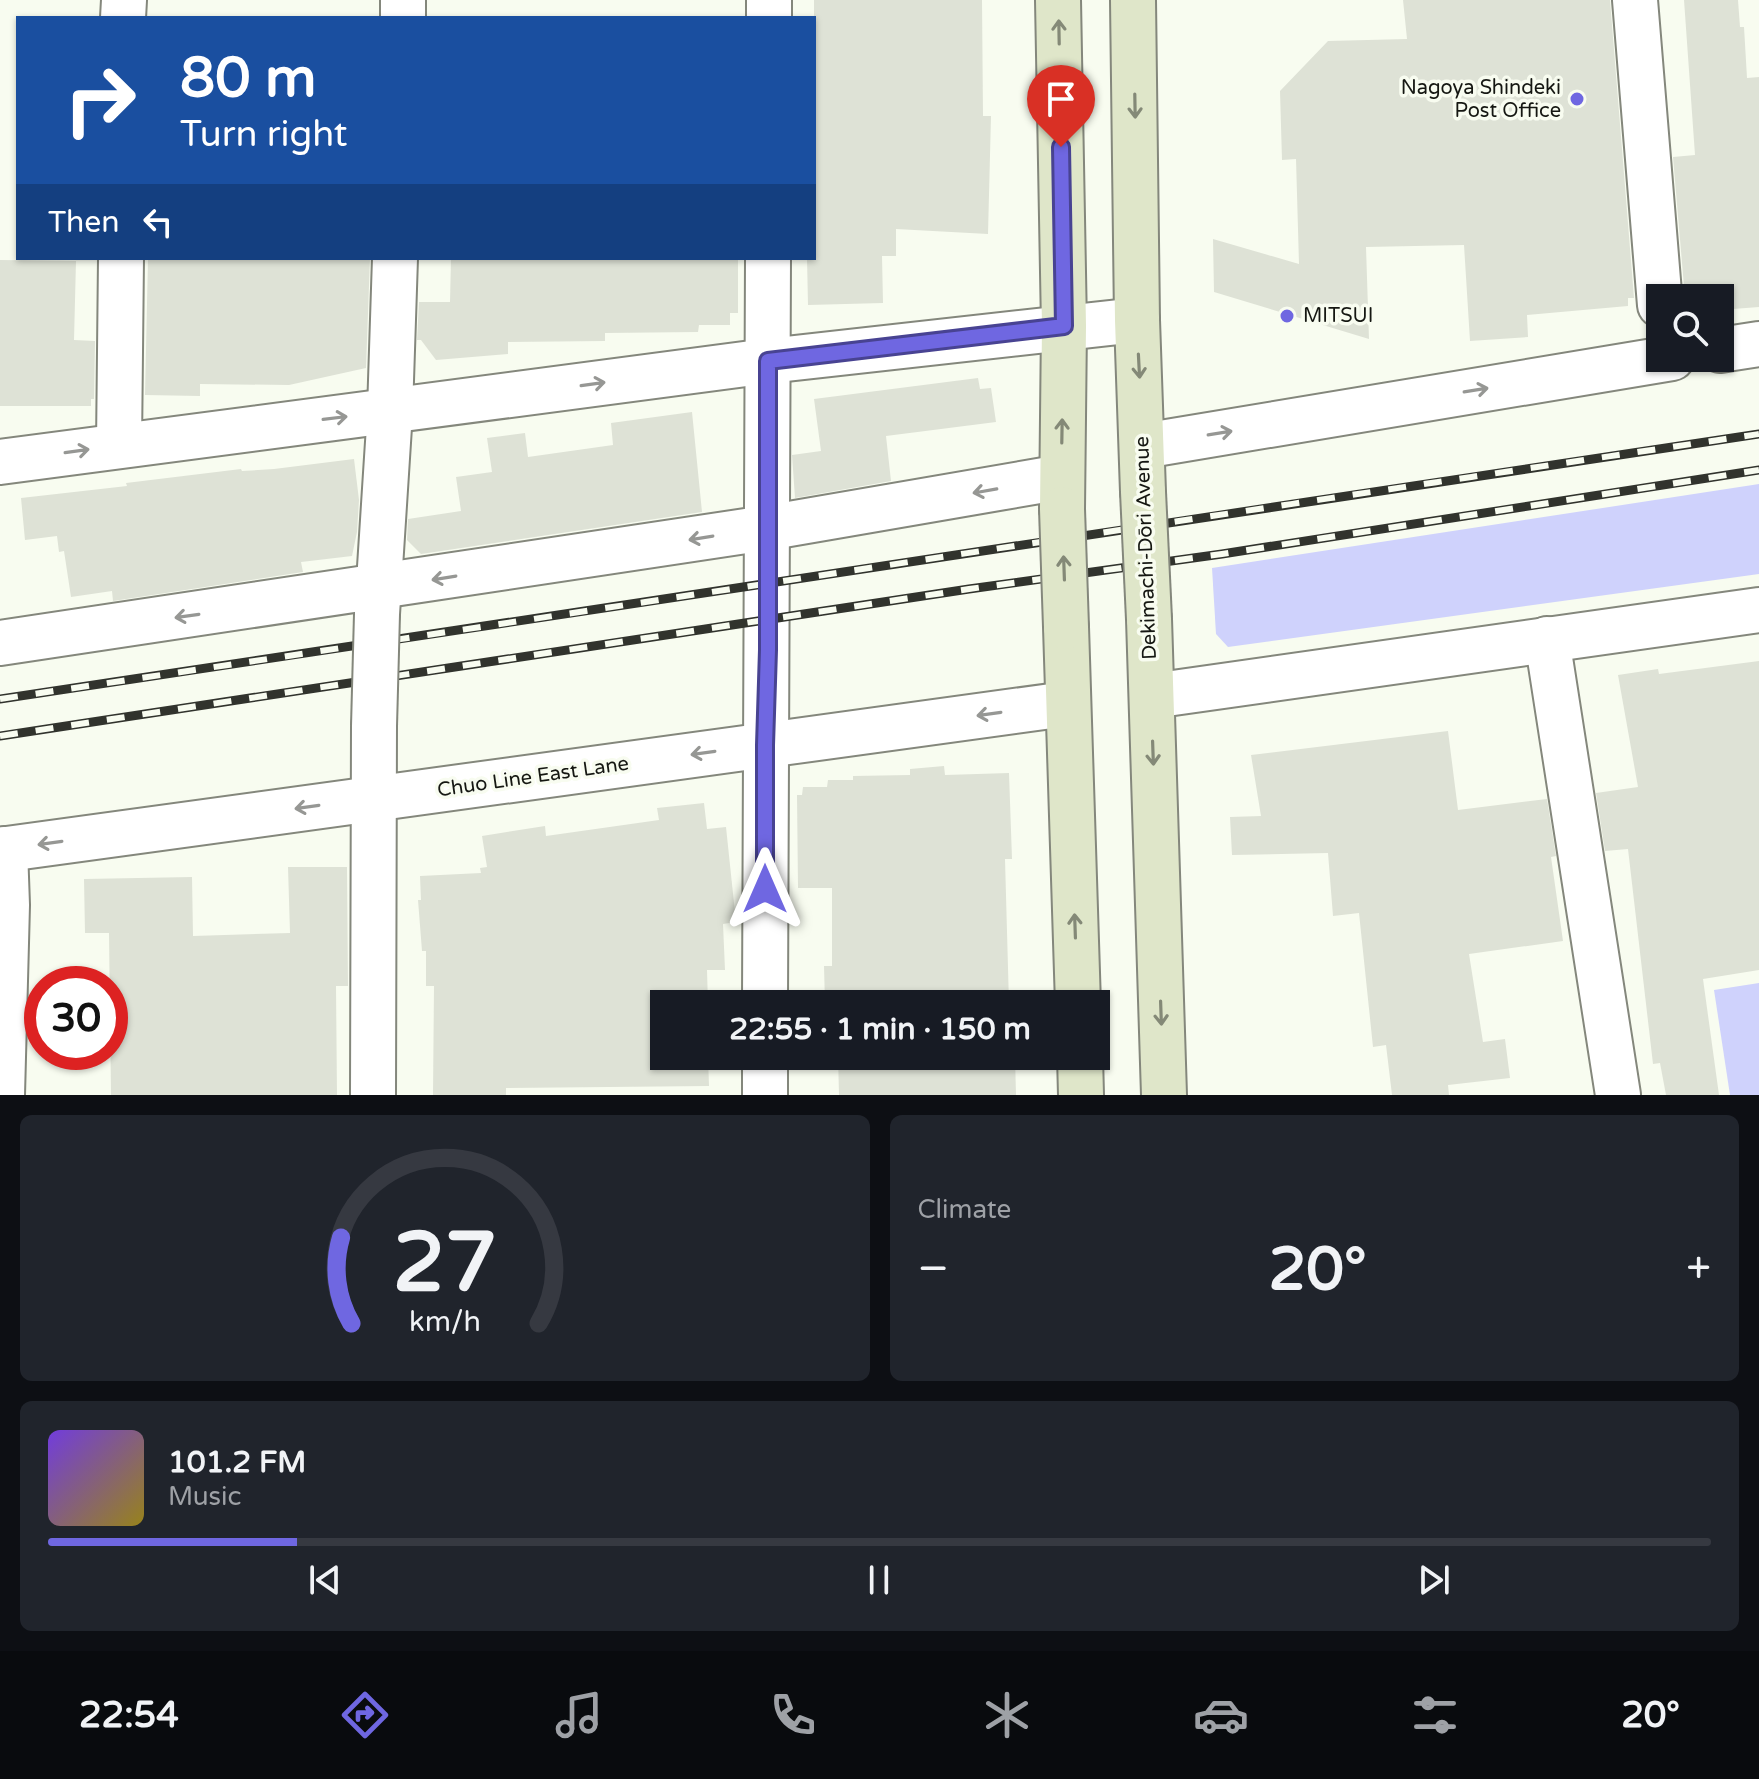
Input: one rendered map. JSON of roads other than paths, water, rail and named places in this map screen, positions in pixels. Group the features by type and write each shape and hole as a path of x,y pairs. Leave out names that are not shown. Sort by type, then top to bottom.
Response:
{"main road":[{"path":"1058,0 1066,704 1077,990"},
{"name":"Dekimachi-Dōri Avenue","path":"1133,0 1137,320 1164,1095"},
{"path":"1080,1070 1081,1095"}],"street":[{"path":"1635,0 1658,284"},
{"path":"119,445 121,260"},
{"path":"373,1095 374,726 395,260"},
{"path":"765,990 768,260"},
{"path":"0,462 768,361 1137,320"},
{"path":"1734,348 1759,344"},
{"path":"1143,446 1646,362"},
{"path":"0,643 378,601 766,528 1062,493"},
{"path":"1152,696 1759,610"},
{"path":"1547,639 1618,1095"},
{"name":"Chuo Line East Lane","path":"3,849 1066,704"},
{"path":"2,1095 7,905 3,849"},
{"path":"765,1070 765,1095"}],"railway":[{"path":"0,699 1759,434"},
{"path":"0,736 969,589 1222,554 1759,470"}],"place":[{"name":"Nagoya Shindeki Post Office","path":"1577,99"},
{"name":"MITSUI","path":"1287,316"}]}
